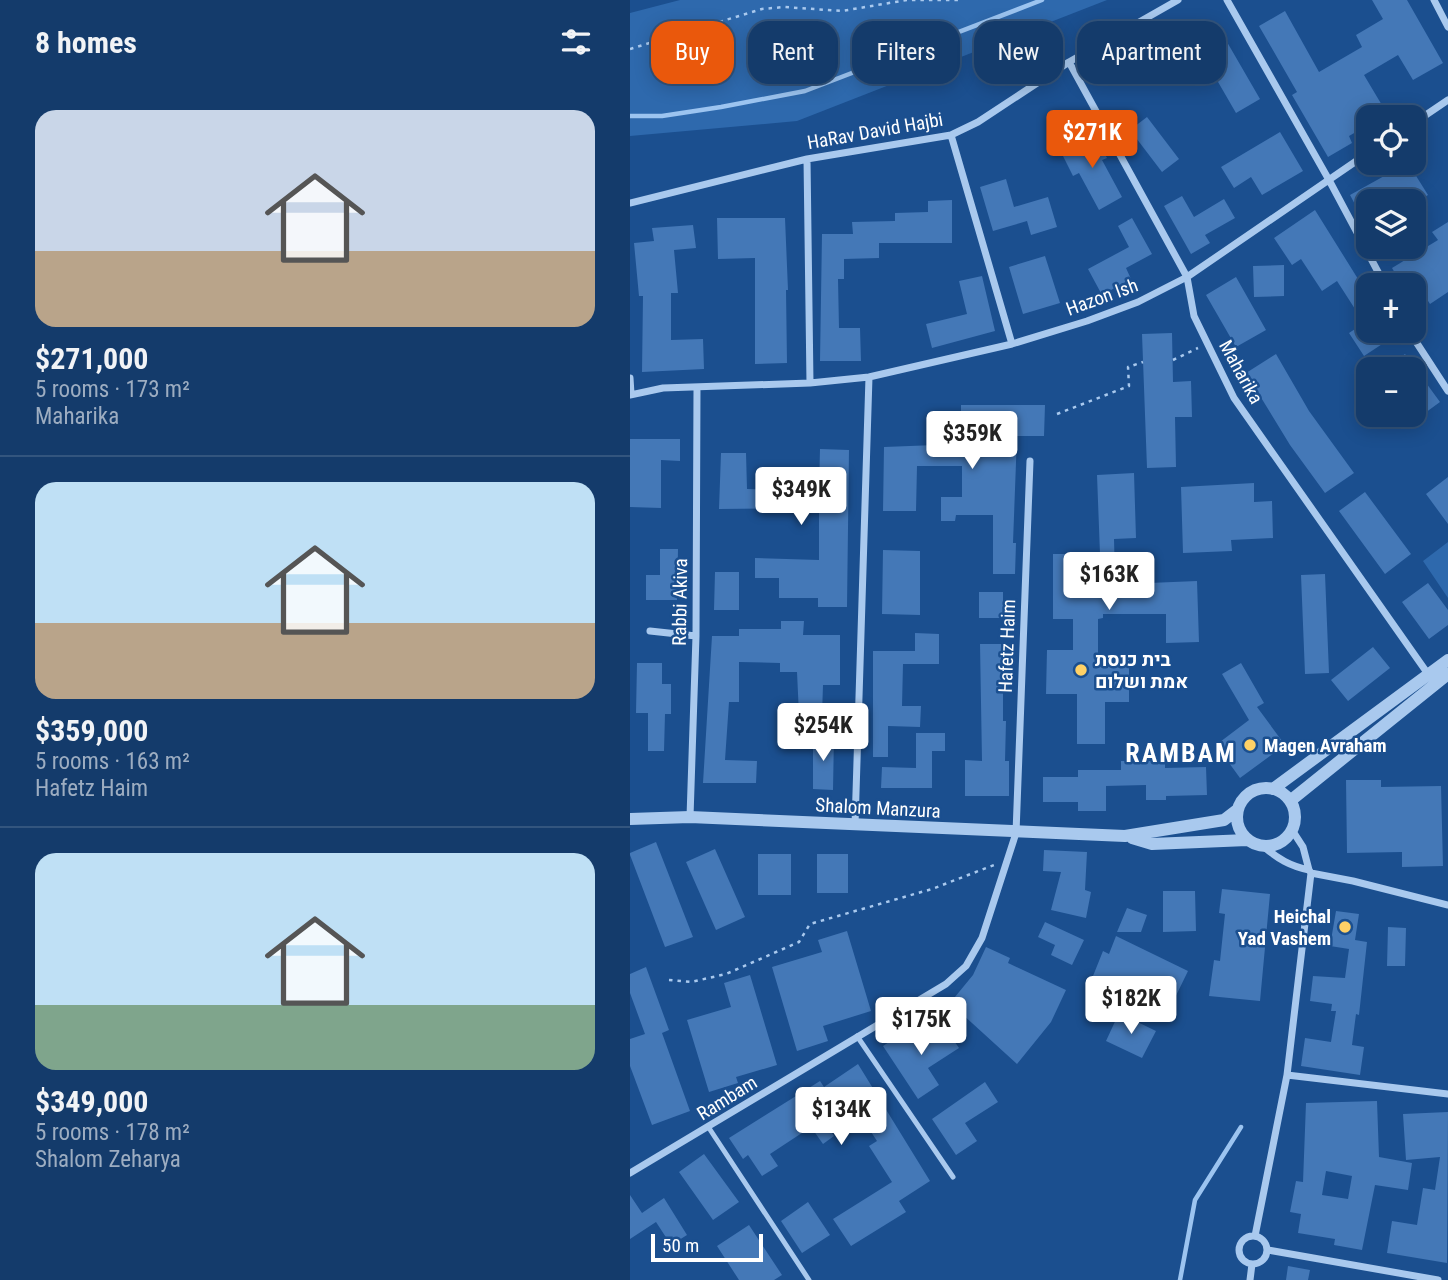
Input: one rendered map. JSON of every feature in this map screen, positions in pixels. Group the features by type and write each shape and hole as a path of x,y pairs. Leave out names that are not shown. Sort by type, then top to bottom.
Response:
{"street":[{"name":"HaRav David Hajbi","path":"630,203 807,159 951,135 978,122 1069,62 1178,0"},
{"path":"1227,0 1379,273"},
{"path":"1434,0 1448,27"},
{"name":"Maharika","path":"1069,62 1186,277 1194,316 1234,398 1429,674"},
{"path":"1426,115 1448,100"},
{"path":"951,135 1012,344"},
{"path":"807,159 810,383"},
{"name":"Hazon Ish","path":"631,394 663,388 810,383 869,377 1012,344 1138,303 1186,277 1356,161"},
{"path":"1417,343 1448,391"},
{"path":"855,826 869,377"},
{"path":"630,378 631,394"},
{"name":"Rabbi Akiva","path":"690,817 696,636 697,388"},
{"name":"Hafetz Haim","path":"1016,833 1030,461"},
{"path":"650,631 696,636"},
{"path":"1273,789 1448,660"},
{"path":"1290,801 1448,674"},
{"path":"1263,846 1277,844 1292,830 1295,813 1290,801 1273,789 1260,789 1248,794 1237,810 1237,821 1247,840 1263,846 1277,858 1310,872 1448,905"},
{"name":"Shalom Manzura","path":"630,819 690,817 1125,836 1224,820 1237,810"},
{"path":"1255,1236 1287,1075 1310,872 1303,847 1292,830"},
{"name":"Rambam","path":"630,1173 946,985 966,966 982,938 1016,833"},
{"name":"Shalom Manzura","path":"1125,836 1152,844 1247,840"},
{"path":"1287,1075 1448,1094"},
{"path":"1255,1236 1265,1241 1268,1250 1261,1262 1252,1264 1242,1259 1239,1249 1245,1238 1255,1236"},
{"path":"1268,1250 1438,1280"},
{"path":"1250,1280 1252,1264"}],"lane":[{"path":"857,1036 953,1177"},
{"path":"709,1128 809,1280"}],"path":[{"path":"630,49 762,9 784,7 842,11 907,0 959,0"},
{"path":"1172,360 1208,344"},
{"path":"1057,414 1129,386 1128,367 1143,362"},
{"path":"669,979 691,982 726,974 799,942 810,924 932,889 1007,860"}],"shaded area":[{"path":"680,0 1107,0 1053,21 974,21 974,52 960,57 960,21 852,21 852,84 892,84 797,121 630,136 630,13"},
{"path":"1448,542 1448,598 1423,561"}],"building":[{"path":"1372,0 1407,0 1443,63 1413,80 1398,55 1364,75 1382,105 1356,105 1356,132 1349,136 1352,143 1328,157 1292,95 1297,92 1259,26 1285,11 1319,72 1362,47 1356,35 1383,19"},
{"path":"1226,43 1260,99 1236,113 1219,84 1226,84"},
{"path":"1147,117 1179,159 1162,172 1130,130"},
{"path":"1093,132 1107,158 1102,160 1122,197 1099,210 1079,173 1073,176 1060,150"},
{"path":"1280,132 1303,171 1262,195 1251,177 1234,188 1221,167"},
{"path":"1386,175 1416,175 1424,189 1361,189"},
{"path":"1006,179 1014,207 1048,197 1057,227 1031,235 1027,221 993,231 980,187"},
{"path":"1356,192 1356,206 1350,195"},
{"path":"1182,196 1194,217 1224,199 1235,218 1205,235 1210,243 1191,254 1164,206"},
{"path":"952,200 952,243 879,243 879,258 844,259 844,279 838,279 839,328 860,328 861,361 820,361 822,234 853,234 852,222 895,221 895,213 928,212 928,201"},
{"path":"1315,210 1356,276 1356,311 1337,281 1322,291 1301,259 1292,265 1274,238"},
{"path":"717,218 785,218 787,363 755,364 755,258 718,259"},
{"path":"1132,218 1152,254 1126,268 1131,279 1102,295 1088,269 1129,247 1118,226"},
{"path":"1448,222 1448,292 1430,304 1426,298 1426,273 1395,273 1392,268 1407,259 1426,259 1426,247 1438,240 1432,232"},
{"path":"693,225 696,248 674,250 678,293 671,293 671,340 703,339 704,369 642,372 643,296 639,296 634,243 654,241 652,228"},
{"path":"1045,256 1060,303 1023,314 1009,267"},
{"path":"1284,265 1284,296 1254,297 1253,266"},
{"path":"982,276 995,331 932,348 926,324 967,314 959,281"},
{"path":"1236,277 1266,330 1236,347 1206,295"},
{"path":"1356,328 1356,343 1384,343 1364,356 1349,333"},
{"path":"1172,333 1173,382 1191,381 1192,417 1175,417 1176,467 1147,468 1142,334"},
{"path":"1276,354 1309,411 1354,473 1325,493 1290,445 1246,373"},
{"path":"1426,383 1440,402 1426,412"},
{"path":"961,405 1045,405 1044,436 1017,436 1013,543 1016,543 1015,574 993,574 993,515 956,515 955,521 941,521 941,497 962,497 962,466 917,466 916,511 883,511 884,447 961,444"},
{"path":"630,439 680,439 680,461 661,460 661,508 630,507"},
{"path":"820,449 849,450 847,607 818,607 818,598 779,598 779,578 755,578 755,558 819,560 819,508 719,509 721,453 746,453 747,489 819,489"},
{"path":"1134,473 1136,538 1114,539 1115,577 1149,578 1149,583 1197,581 1199,642 1166,643 1166,614 1103,614 1103,618 1098,619 1098,660 1129,660 1129,702 1105,702 1105,744 1077,744 1077,694 1046,694 1047,650 1073,650 1073,619 1053,619 1053,554 1100,554 1097,475"},
{"path":"1448,477 1448,524 1426,494"},
{"path":"1254,483 1254,502 1272,501 1273,538 1231,540 1232,551 1183,553 1181,487"},
{"path":"1365,492 1411,554 1385,574 1339,511"},
{"path":"660,549 678,549 677,600 646,600 646,575 660,575"},
{"path":"883,550 920,551 920,615 882,614"},
{"path":"715,572 739,572 739,610 714,610"},
{"path":"1325,574 1329,673 1305,674 1301,575"},
{"path":"1428,583 1448,610 1448,625 1429,639 1402,602"},
{"path":"979,592 1003,592 1003,618 979,618"},
{"path":"781,621 804,621 803,635 840,635 840,685 823,685 822,715 799,715 797,672 780,672 780,663 739,662 739,702 729,702 725,760 757,761 756,783 703,783 712,636 739,636 739,629 781,629"},
{"path":"915,633 939,634 939,664 903,664 902,706 921,706 920,727 888,726 888,757 873,757 873,651 915,651"},
{"path":"980,644 1003,644 1003,721 1006,721 1005,761 1009,761 1009,796 965,796 965,760 982,761"},
{"path":"1373,647 1390,668 1348,701 1331,680"},
{"path":"637,663 662,663 662,684 671,684 671,714 665,714 664,751 648,751 648,713 636,713"},
{"name":"Magen Avraham","path":"1241,663 1264,703 1257,707 1285,745 1240,778 1216,745 1249,720 1222,674"},
{"path":"916,733 945,733 945,751 932,751 932,788 881,788 882,767 916,768"},
{"path":"813,736 834,736 833,790 813,789"},
{"path":"1121,761 1165,761 1165,768 1206,767 1207,795 1166,796 1166,800 1146,800 1146,785 1106,786 1106,811 1078,811 1078,802 1043,802 1043,777 1078,777 1078,770 1121,770"},
{"path":"1346,780 1381,780 1381,787 1441,786 1443,866 1402,867 1402,852 1347,853"},
{"path":"656,842 693,937 665,947 630,855"},
{"path":"715,849 745,917 716,930 686,862"},
{"path":"1044,850 1087,852 1085,890 1091,892 1086,918 1051,910 1061,872 1043,871"},
{"path":"758,854 791,854 791,895 758,895"},
{"path":"817,854 848,854 848,893 817,893"},
{"path":"1222,889 1270,894 1260,1001 1209,996 1214,960 1220,961 1225,914 1219,913"},
{"path":"1163,891 1195,891 1196,931 1163,932"},
{"path":"1127,908 1147,915 1141,932 1117,932"},
{"path":"1336,911 1359,914 1355,940 1367,942 1359,1015 1356,1014 1352,1045 1364,1047 1360,1075 1301,1066 1305,1038 1331,1042 1336,1011 1331,1011 1332,1004 1310,1001 1313,976 1345,978 1349,949 1330,946"},
{"path":"1045,922 1084,940 1072,965 1051,955 1055,945 1038,937"},
{"path":"1388,927 1406,928 1405,966 1387,966"},
{"path":"847,931 871,1011 823,1026 828,1041 797,1051 772,967 822,952 818,940"},
{"path":"1116,936 1188,971 1170,1008 1119,983 1118,986 1093,976 1103,951 1109,954"},
{"path":"986,947 1010,958 1008,963 1066,990 1051,1022 1017,1064 950,1003 973,975"},
{"path":"646,967 669,1030 662,1033 690,1111 652,1125 630,1066 630,1039 645,1034 630,993 630,974"},
{"path":"750,975 777,1065 736,1077 738,1083 709,1092 687,1020 731,1007 724,983"},
{"path":"1119,1013 1156,1031 1142,1058 1106,1041"},
{"path":"942,1023 959,1048 928,1068 939,1085 918,1099 883,1046 904,1032 912,1043"},
{"path":"858,1064 930,1181 899,1201 906,1212 851,1246 833,1219 892,1182 869,1146 877,1141 846,1094 818,1112 834,1136 823,1144 811,1127 770,1154 778,1166 762,1176 748,1155 743,1159 729,1138 820,1081 824,1087"},
{"path":"985,1082 998,1102 965,1123 977,1141 956,1155 932,1119"},
{"path":"1377,1101 1379,1157 1412,1163 1408,1190 1375,1185 1362,1250 1334,1245 1335,1239 1298,1233 1301,1214 1290,1212 1296,1181 1303,1182 1306,1103","holes":["1326,1171 1352,1176 1348,1199 1322,1195"]},
{"path":"1448,1112 1447,1263 1387,1253 1392,1221 1417,1225 1423,1188 1435,1190 1440,1157 1406,1160 1403,1114"},
{"path":"704,1154 739,1202 713,1220 679,1172"},
{"path":"630,1195 642,1213 664,1198 687,1235 671,1245 656,1222 630,1239"},
{"path":"808,1202 830,1235 802,1253 781,1221"},
{"path":"749,1225 782,1275 774,1280 739,1280 717,1246"},
{"path":"1288,1266 1310,1270 1308,1280 1286,1280"}],"waterway":[{"path":"630,116 662,116 805,91 1042,0"},
{"path":"1180,1280 1195,1200 1241,1127"}],"place":[{"name":"בית כנסת אמת ושלום","path":"1081,670"},
{"name":"Magen Avraham","path":"1250,745"},
{"name":"Heichal Yad Vashem","path":"1345,927"}],"district":[{"name":"RAMBAM","path":"1181,753"}]}
